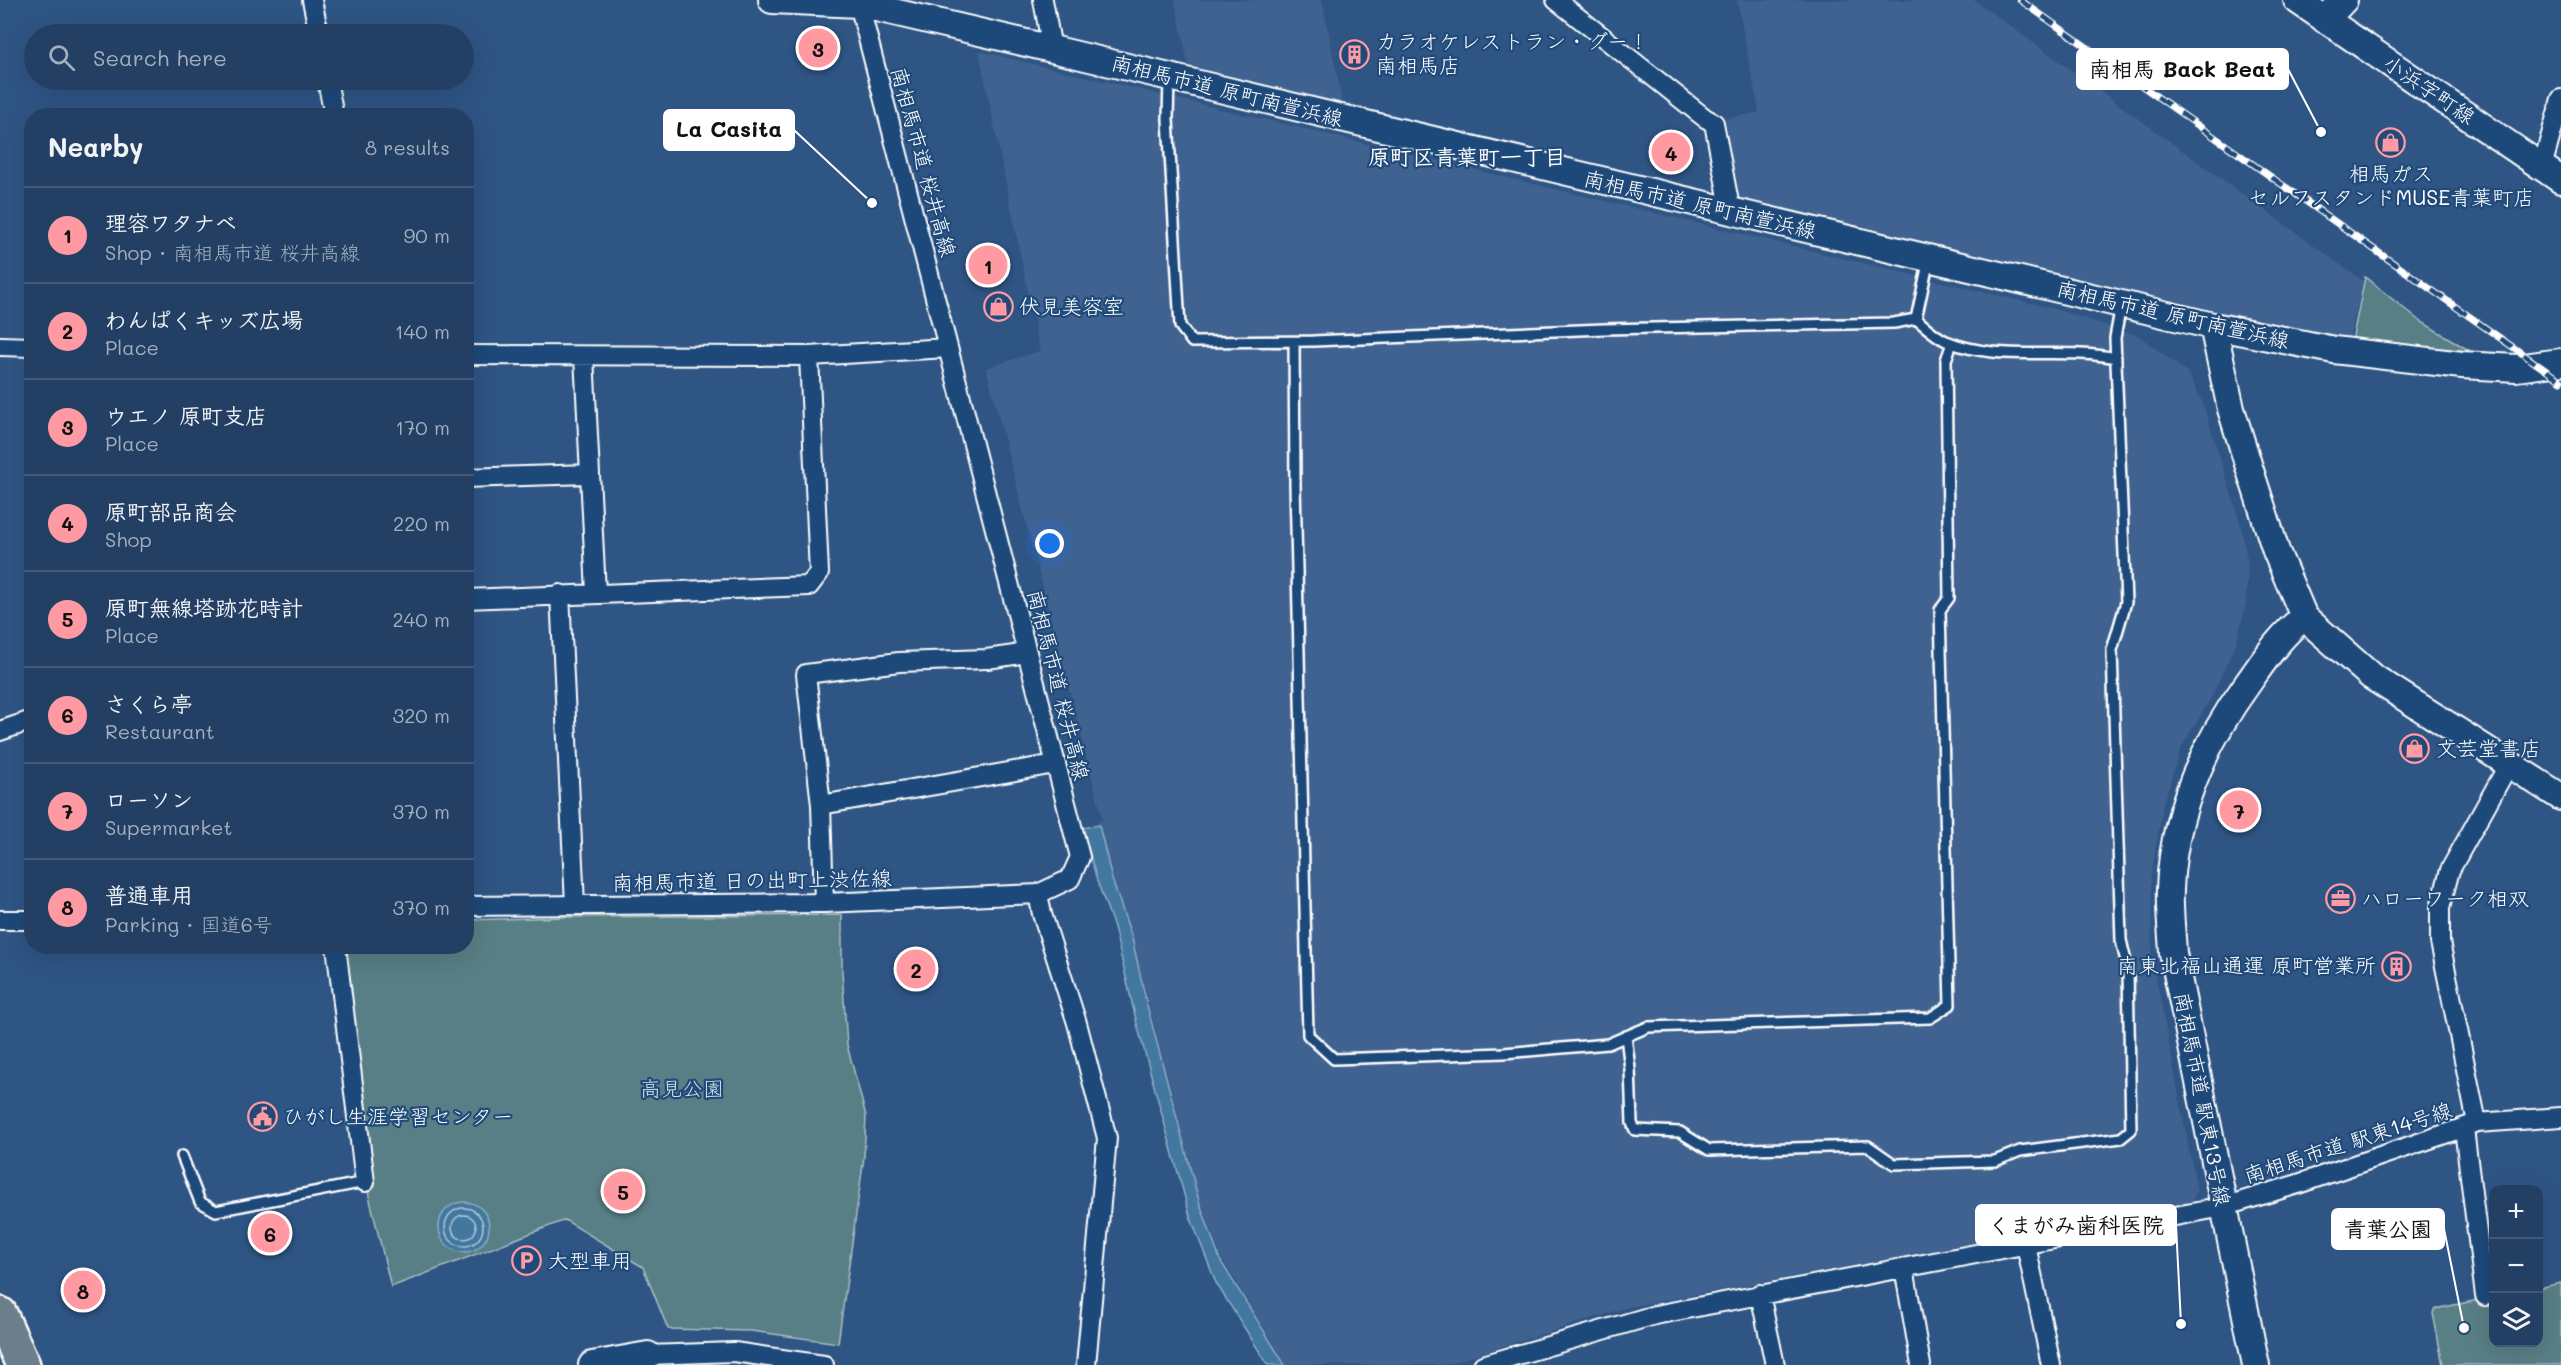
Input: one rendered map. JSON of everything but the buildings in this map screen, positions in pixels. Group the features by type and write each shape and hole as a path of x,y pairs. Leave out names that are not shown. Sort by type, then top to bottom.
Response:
{"highway":[{"path":"0,1314 23,1365"}],"street":[{"path":"312,0 317,24"},
{"name":"南相馬市道 原町南萱浜線","path":"772,0 858,2 1731,213 2213,326 2334,350 2451,364 2516,368 2561,362"},
{"path":"1043,0 1052,49"},
{"path":"1556,0 1714,123 1731,213"},
{"name":"小浜字町線","path":"2297,0 2551,173"},
{"path":"2325,20 2344,0"},
{"name":"南相馬市道 桜井高線","path":"858,2 1080,857 1070,879 1038,894"},
{"path":"329,90 332,108"},
{"path":"2551,173 2561,99"},
{"path":"2213,326 2231,409 2249,467 2276,551 2304,617 2371,676 2561,797"},
{"path":"0,346 24,347"},
{"path":"474,355 809,356 948,348"},
{"path":"584,356 596,593"},
{"path":"474,598 808,586 819,573 809,356"},
{"path":"474,478 589,474"},
{"path":"560,594 575,905"},
{"name":"南相馬市道 駅東13号線","path":"2256,1365 2173,953 2170,890 2181,818 2194,774 2209,742 2228,711 2284,633 2304,617"},
{"path":"824,903 821,805 810,729 806,674 899,662 987,659 1027,653"},
{"path":"0,731 24,723"},
{"path":"821,805 1055,764"},
{"path":"2486,1296 2470,1126 2440,942 2440,908 2450,870 2509,764"},
{"path":"1038,894 1096,1092 1107,1138 1086,1365"},
{"name":"南相馬市道 日の出町上渋佐線","path":"474,906 824,903 1038,894"},
{"path":"0,920 24,920"},
{"path":"337,954 364,1182"},
{"name":"南相馬市道 駅東14号線","path":"1483,1365 1655,1315 2223,1208 2470,1126 2561,1117"},
{"path":"2026,1245 2051,1365"},
{"path":"1904,1268 1921,1365"},
{"path":"1760,1294 1775,1365"},
{"path":"592,1365 648,1355 734,1352 824,1365"}],"lane":[{"path":"1169,77 1168,119 1180,326 1192,342 1294,342 1604,329 1894,322 1916,319 1944,340 1980,352 2090,353 2116,358"},
{"path":"1916,319 1929,259"},
{"path":"1626,1036 1632,1123 1635,1131 1680,1132 1709,1150 1868,1146 1894,1164 1995,1161 2020,1150 2121,1138 2131,1130 2128,970 2121,940 2112,650 2126,602 2115,338 2121,305"},
{"path":"1294,342 1295,484 1308,1035 1334,1059 1504,1053 1608,1044 1648,1027 1930,1018 1950,1005 1940,610 1949,598 1946,360 1952,343"},
{"path":"182,1156 201,1202 216,1210 364,1182"}],"shaded area":[{"path":"1175,0 1322,0 1343,105 1189,68"},
{"path":"1737,0 1974,0 2363,281 2349,340 2202,313 1739,203 1725,119 1759,112"},
{"path":"979,51 2055,309 2139,336 2188,373 2203,404 2240,522 2248,564 2246,604 2236,643 2210,700 2182,746 2164,800 2151,876 2152,956 2197,1191 2191,1203 1628,1307 1444,1365 1286,1365 1222,1259 1199,1201 1131,935 1097,822 1103,820 986,368 1040,351"}],"green space":[{"path":"2365,277 2417,319 2470,351 2352,341"},
{"name":"高見公園","path":"842,915 842,971 847,1045 866,1116 864,1157 838,1343 751,1331 668,1329 643,1267 565,1220 391,1287 369,1196 346,954 474,954 474,920"},
{"path":"2561,1283 2561,1365 2443,1365 2433,1313 2435,1309 2489,1298 2489,1347 2543,1347 2543,1287"}],"water":[{"path":"1099,825 1112,879 1132,938 1147,1005 1199,1201 1220,1260 1285,1365 1268,1365 1216,1283 1190,1216 1137,1024 1114,927 1097,881 1083,828"},
{"path":"459,1202 469,1202 482,1209 489,1222 489,1232 482,1245 469,1252 459,1252 450,1248 443,1241 439,1232 439,1222 443,1213 450,1206"}],"railway":[{"path":"2020,0 2561,381"}],"place":[{"name":"ウエノ 原町支店","path":"818,48"},
{"name":"カラオケレストラン・グー！ 南相馬店","path":"1355,54"},
{"name":"南相馬 Back Beat","path":"2321,132"},
{"name":"相馬ガス セルフスタンドMUSE青葉町店","path":"2391,143"},
{"name":"原町部品商会","path":"1671,152"},
{"name":"La Casita","path":"872,203"},
{"name":"理容ワタナベ","path":"988,265"},
{"name":"伏見美容室","path":"998,307"},
{"name":"文芸堂書店","path":"2415,749"},
{"name":"ローソン","path":"2239,810"},
{"name":"ハローワーク相双","path":"2340,899"},
{"name":"南東北福山通運 原町営業所","path":"2397,966"},
{"name":"わんぱくキッズ広場","path":"916,969"},
{"name":"ひがし生涯学習センター","path":"262,1117"},
{"name":"原町無線塔跡花時計","path":"623,1191"},
{"name":"さくら亭","path":"270,1233"},
{"name":"大型車用","path":"527,1261"},
{"name":"普通車用","path":"83,1290"},
{"name":"くまがみ歯科医院","path":"2181,1324"},
{"name":"青葉公園","path":"2464,1328"}],"district":[{"name":"原町区青葉町一丁目","path":"1467,157"}]}
